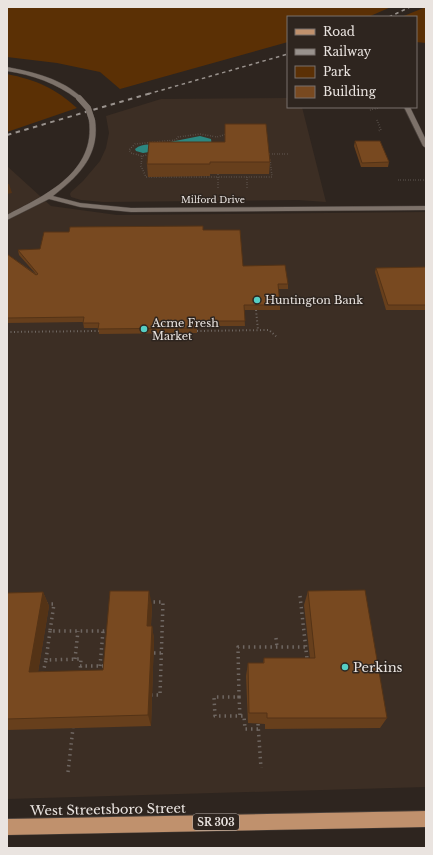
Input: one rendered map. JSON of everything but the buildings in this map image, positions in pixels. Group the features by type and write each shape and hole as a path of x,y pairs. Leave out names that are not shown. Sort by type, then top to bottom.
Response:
{"main road":[{"name":"West Streetsboro Street","path":"7,827 426,819"}],"street":[{"path":"7,69 32,75 58,84 79,98 88,108 95,129 91,150 85,161 60,188 48,198 7,218"},
{"path":"407,108 426,146"},
{"name":"Milford Drive","path":"48,198 80,205 131,210 426,208"}],"path":[{"path":"370,110 378,108"},
{"path":"377,120 381,130 377,131"},
{"path":"154,154 142,156 131,153 129,150 136,144 176,140 178,137 200,134 217,138 233,134"},
{"path":"142,156 142,166 146,177 272,177 268,148"},
{"path":"268,154 289,154"},
{"path":"218,171 218,188"},
{"path":"247,177 247,188"},
{"path":"398,180 426,180"},
{"path":"256,310 258,330"},
{"path":"197,331 269,330 278,338"},
{"path":"7,332 99,331"},
{"path":"300,596 307,665"},
{"path":"141,602 164,602 160,695 152,695"},
{"path":"38,604 54,604 43,678"},
{"path":"50,631 108,631 108,624"},
{"path":"75,659 78,631"},
{"path":"100,666 103,631"},
{"path":"276,638 276,647"},
{"path":"240,716 238,647 305,647"},
{"path":"154,654 162,653"},
{"path":"46,660 81,658 79,677"},
{"path":"80,666 109,665"},
{"path":"239,697 214,697 215,716 244,716 245,729 258,729"},
{"path":"258,724 261,768"},
{"path":"68,772 73,728"}],"shaded area":[{"path":"287,98 287,108 302,108 326,202 298,200 104,202 81,200 71,197 71,192 83,181 100,161 106,148 109,133 106,116 161,99"},
{"path":"7,166 51,206 117,215 426,212 426,787 7,799"}],"green space":[{"path":"7,7 391,7 370,16 287,16 287,42 120,89 100,72 57,63 7,57"},
{"path":"426,7 426,43 417,42 417,16 404,16"},
{"path":"7,74 27,79 45,86 61,95 77,108 7,132"}],"water":[{"path":"200,136 211,139 212,147 174,148 143,153 136,151 135,149 140,146 150,144 155,145"}],"railway":[{"path":"391,16 410,7"},
{"path":"148,94 287,54"},
{"path":"7,135 151,93"}],"place":[{"name":"Huntington Bank","path":"257,300"},
{"name":"Acme Fresh Market","path":"144,329"},
{"name":"Perkins","path":"345,667"}]}
